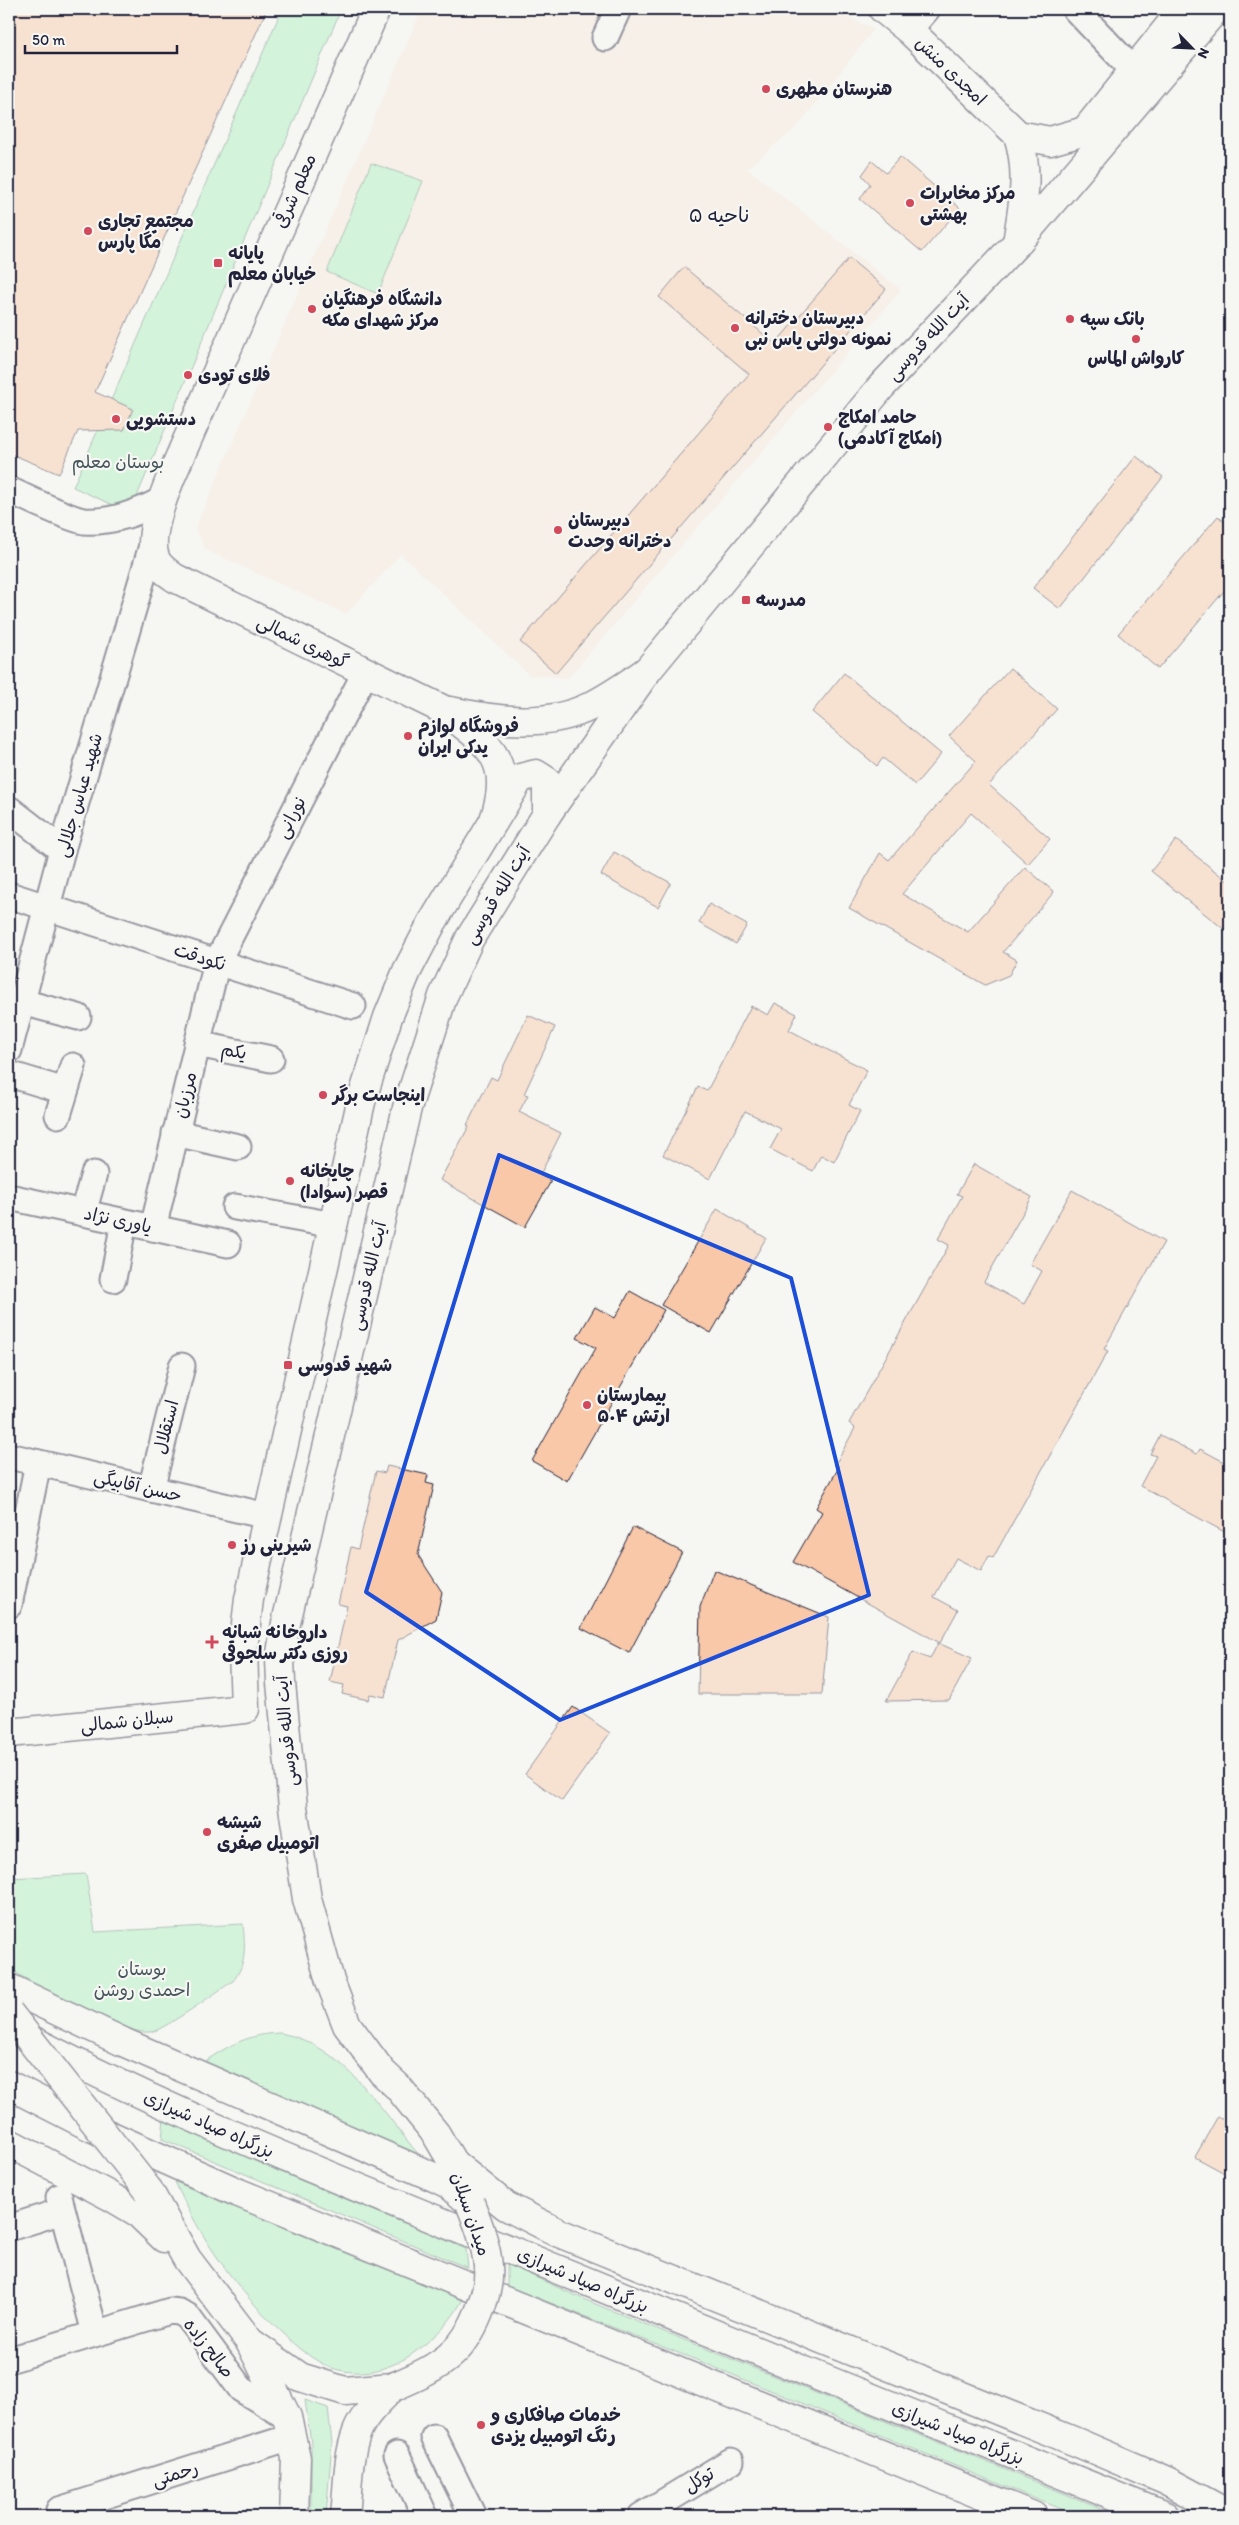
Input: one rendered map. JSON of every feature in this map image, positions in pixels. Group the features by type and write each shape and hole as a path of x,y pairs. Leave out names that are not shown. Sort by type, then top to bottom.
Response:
{"main road":[{"name":"معلم شرقی","path":"163,570 155,559 153,542 162,500 255,281 376,9"},
{"name":"امجدی منش","path":"884,9 909,30 1018,135"},
{"path":"1017,243 1026,180 1026,167 1018,135 1050,141 1085,131 1183,9"},
{"name":"آیت الله قدوسی","path":"382,2072 355,2038 340,2011 313,1924 305,1889 293,1807 280,1659 286,1623 394,1164 426,1044 443,996 470,938 547,814 647,671 881,387 1017,243 1216,9"},
{"name":"گوهری شمالی","path":"163,570 175,578 444,710"},
{"name":"آیت الله قدوسی","path":"444,710 500,720 541,719 590,706 647,671"},
{"path":"444,710 476,734 494,755 501,777 501,790 492,824"},
{"path":"267,1516 361,1102 388,1017 407,971 432,923 520,778 528,774 536,774 547,781 547,814"},
{"name":"سبلان شمالی","path":"9,1733 245,1709 244,1633 267,1516"},
{"path":"9,1988 123,2042 436,2178 450,2185 470,2203"},
{"name":"میدان سبلان","path":"9,2012 148,2191 187,2259 224,2311 250,2342 300,2377 345,2391 393,2387 427,2372 454,2353 477,2318 485,2296 489,2268 485,2247 470,2203 453,2163 436,2134 398,2087 382,2072"},
{"name":"بزرگراه صیاد شیرازی","path":"9,2028 106,2079 257,2146 588,2284 1165,2516"},
{"path":"9,2085 89,2126 240,2193 1033,2516"},
{"path":"9,2144 93,2186 137,2212 187,2259"},
{"path":"453,2163 506,2206 558,2233 1076,2442 1167,2481 1230,2515"},
{"path":"250,2342 289,2427 296,2458 294,2516"},
{"path":"345,2516 350,2460 357,2431 372,2408 393,2387"},
{"path":"350,2470 355,2516"}],"street":[{"path":"605,38 618,9"},
{"path":"909,30 927,9"},
{"path":"1075,9 1134,71"},
{"path":"9,490 83,521 114,519 139,513 162,500"},
{"name":"شهید عباس جلالی","path":"9,1050 15,1017 48,908 62,850 153,542"},
{"name":"نورانی","path":"217,962 365,672"},
{"path":"9,809 62,850"},
{"name":"نکودقت","path":"9,895 354,1006"},
{"name":"مرزبان","path":"153,1228 217,962"},
{"path":"15,1017 78,1017"},
{"name":"یکم","path":"197,1044 272,1058"},
{"path":"58,1115 73,1066"},
{"path":"9,1074 65,1091"},
{"path":"176,1133 238,1147"},
{"path":"83,1213 94,1174"},
{"name":"یاوری نژاد","path":"9,1197 228,1244"},
{"path":"236,1207 334,1225"},
{"path":"113,1279 124,1222"},
{"name":"استقلال","path":"151,1489 182,1366"},
{"name":"حسن آقابیگی","path":"9,1456 267,1516"},
{"path":"9,1605 38,1463"},
{"path":"9,2228 60,2204 95,2334"},
{"name":"صالح زاده","path":"9,2360 170,2311 179,2312 187,2316 241,2389 289,2427"},
{"name":"رحمتی","path":"59,2510 289,2427"},
{"path":"434,2437 473,2516"},
{"path":"397,2454 425,2516"},
{"name":"توکل","path":"641,2516 731,2460"}],"highlighted area":[{"path":"499,1155 791,1278 869,1595 560,1720 366,1592"}],"shaded area":[{"path":"422,9 605,9 590,43 612,51 630,9 829,9 874,29 797,127 747,168 901,290 568,678 529,675 401,554 346,614 206,550 195,529"}],"green space":[{"name":"بوستان معلم","path":"282,9 341,9 130,513 73,487"},
{"path":"371,163 423,181 378,294 327,272"},
{"name":"بوستان احمدی روشن","path":"86,1874 95,1932 243,1924 244,1954 238,1975 233,1981 191,2010 158,2030 151,2032 137,2031 99,2018 57,1997 9,1968 9,1878"},
{"path":"280,2033 303,2040 323,2051 342,2065 375,2100 420,2156 204,2062 222,2050 249,2038"},
{"path":"164,2118 466,2249 468,2268 162,2139"},
{"path":"175,2182 463,2299 454,2314 436,2334 406,2358 386,2367 365,2372 343,2371 332,2368 318,2362 300,2348 266,2317 250,2299 221,2263 208,2243 196,2224"},
{"path":"507,2264 583,2299 1120,2516 1079,2516 1070,2513 699,2361 507,2286"},
{"path":"305,2400 328,2408 332,2443 326,2516 311,2516 311,2443"}],"building":[{"name":"مجتمع تجاری مگا پارس","path":"9,9 267,9 95,392 133,409 124,430 78,431 59,474 9,453"},
{"name":"مرکز مخابرات بهشتی","path":"900,157 960,208 922,252 860,199 870,184 862,175 872,161 886,173"},
{"path":"849,258 886,289 556,673 520,642 749,374 659,297 684,267 775,344"},
{"path":"1136,456 1163,477 1060,609 1033,588"},
{"path":"1218,516 1230,527 1230,584 1158,669 1118,634"},
{"path":"1010,668 1057,709 989,785 1050,839 1028,864 971,813 902,894 968,932 1025,867 1054,892 1003,952 1017,960 1009,975 985,985 849,908 880,853 889,860 976,761 949,736"},
{"path":"844,673 941,754 915,785 883,758 877,766 812,712"},
{"path":"1176,840 1230,883 1230,934 1151,871"},
{"path":"614,852 671,883 658,907 601,875"},
{"path":"709,904 747,925 736,944 699,923"},
{"path":"775,1003 797,1014 789,1030 867,1070 849,1105 860,1111 834,1162 821,1155 813,1171 770,1149 781,1129 745,1111 710,1179 663,1155 698,1087 707,1091 751,1006 768,1015"},
{"path":"528,1015 555,1027 524,1094 528,1095 519,1112 561,1133 540,1175 551,1181 525,1227 440,1180 469,1126 467,1125 491,1077 497,1080"},
{"path":"974,1164 1032,1197 984,1282 1024,1304 1042,1271 1030,1264 1072,1190 1164,1242 1104,1349 1108,1351 993,1558 989,1556 981,1571 956,1558 934,1597 958,1610 940,1643 793,1562 822,1512 816,1508 839,1467 835,1465 855,1428 849,1423 949,1245 938,1239 962,1196 957,1194"},
{"path":"717,1209 766,1238 711,1333 661,1305"},
{"name":"بیمارستان ۵۰۴ ارتش","path":"630,1291 664,1310 567,1481 532,1461 596,1348 577,1338 595,1307 615,1318"},
{"path":"1160,1435 1197,1454 1200,1449 1230,1465 1230,1535 1140,1486 1156,1456 1150,1454"},
{"path":"387,1466 428,1475 426,1483 434,1485 418,1555 442,1592 436,1619 398,1640 385,1697 370,1694 368,1700 342,1694 344,1685 330,1682 347,1606 338,1604 351,1547 358,1549 376,1471 385,1473"},
{"path":"633,1527 682,1552 629,1653 581,1628"},
{"path":"714,1570 829,1617 822,1694 698,1694 700,1607"},
{"path":"938,1643 972,1658 949,1700 886,1701 913,1652 930,1659"},
{"path":"573,1707 610,1733 562,1801 525,1774"},
{"path":"1218,2116 1230,2123 1230,2176 1195,2157"}],"place":[{"name":"هنرستان مطهری","path":"766,89"},
{"name":"مرکز مخابرات بهشتی","path":"910,203"},
{"name":"مجتمع تجاری مگا پارس","path":"88,231"},
{"name":"پایانه خیابان معلم","path":"218,263"},
{"name":"دانشگاه فرهنگیان مرکز شهدای مکه","path":"312,309"},
{"name":"بانک سپه","path":"1070,319"},
{"name":"دبیرستان دخترانه نمونه دولتی یاس نبی","path":"735,328"},
{"name":"کارواش الماس","path":"1136,339"},
{"name":"فلای تودی","path":"188,375"},
{"name":"دستشویی","path":"116,419"},
{"name":"حامد امکاج (امکاج آکادمی)","path":"828,427"},
{"name":"دبیرستان دخترانه وحدت","path":"558,530"},
{"name":"مدرسه","path":"746,600"},
{"name":"فروشگاه لوازم یدکی ایران","path":"408,736"},
{"name":"اینجاست برگر","path":"323,1095"},
{"name":"چایخانه قصر (سوادا)","path":"290,1181"},
{"name":"شهید قدوسی","path":"288,1365"},
{"name":"بیمارستان ۵۰۴ ارتش","path":"587,1405"},
{"name":"شیرینی رز","path":"232,1545"},
{"name":"داروخانه شبانه روزی دکتر سلجوقی","path":"212,1642"},
{"name":"شیشه اتومبیل صفری","path":"207,1832"},
{"name":"خدمات صافکاری و رنگ اتومبیل یزدی","path":"481,2425"}],"district":[{"name":"ناحیه ۵","path":"719,215"}]}
